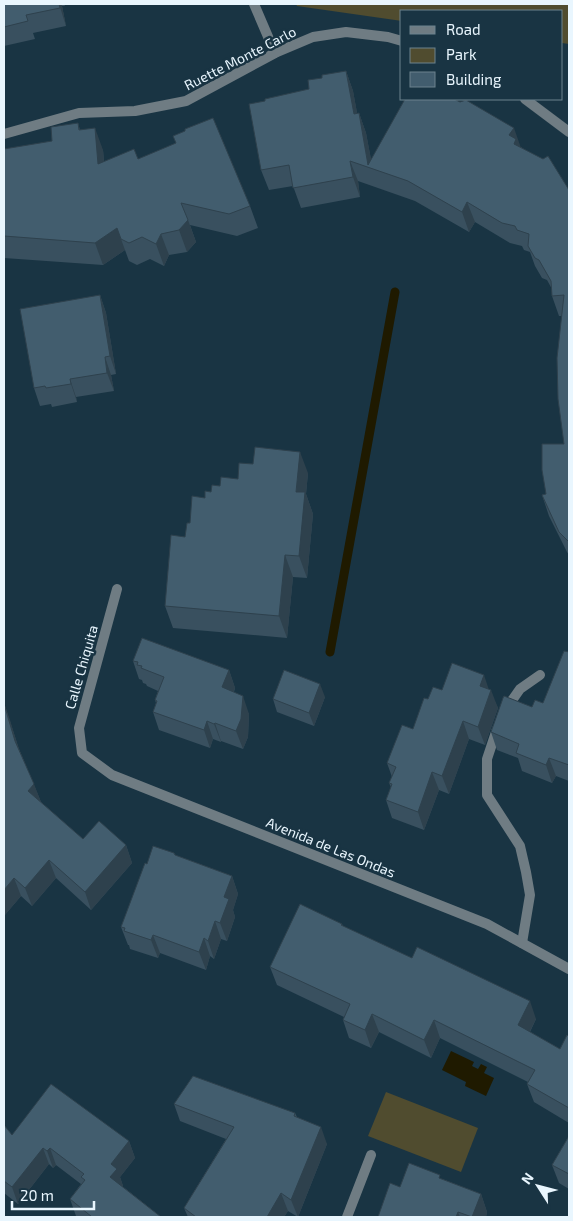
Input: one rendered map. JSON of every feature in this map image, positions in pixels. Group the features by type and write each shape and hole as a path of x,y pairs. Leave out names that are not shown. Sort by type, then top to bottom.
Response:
{"street":[{"path":"254,4 275,53"},
{"name":"Ruette Monte Carlo","path":"4,134 79,113 135,111 186,101 275,53 313,37 346,32 388,37 400,40"},
{"path":"526,100 569,132"},
{"name":"Calle Chiquita","path":"82,753 79,728 117,589"},
{"path":"522,943 530,895 526,872 520,846 487,795 488,759 503,713 520,689 540,675"},
{"name":"Avenida de Las Ondas","path":"82,753 112,775 486,924 569,969"},
{"path":"347,1217 371,1154"}],"green space":[{"path":"296,4 569,4 569,44 563,43 563,10 400,10 400,21 297,6"},
{"path":"386,1092 478,1128 461,1172 368,1136"}],"shaded area":[{"path":"451,1051 474,1062 472,1066 478,1069 481,1064 487,1067 484,1073 494,1078 486,1096 465,1086 466,1082 442,1070"}],"building":[{"path":"4,4 59,4 60,8 26,15 28,21 4,27"},
{"path":"346,71 354,114 359,113 368,165 404,100 456,100 460,102 466,100 514,128 509,135 516,139 514,144 543,159 548,156 569,190 569,542 559,532 542,495 546,494 542,470 542,444 564,444 558,399 557,358 564,295 552,296 551,281 539,260 535,258 528,246 529,234 517,230 515,226 502,223 467,202 462,212 408,181 350,161 353,177 293,188 289,165 261,170 249,104 309,89 308,80 322,78 322,75"},
{"path":"213,118 250,206 229,214 181,203 188,220 179,230 161,234 156,244 142,237 129,243 121,239 117,228 95,243 4,236 4,149 52,141 51,127 78,123 79,130 95,128 98,164 134,149 138,159 176,143 173,136"},
{"path":"100,295 110,356 105,357 107,373 70,379 71,384 34,388 20,309"},
{"path":"255,447 300,452 296,492 305,492 299,556 285,555 279,616 165,606 171,535 185,537 187,523 190,523 192,496 205,498 205,491 211,492 212,485 220,486 221,477 238,479 239,463 253,464"},
{"path":"142,638 229,670 222,687 243,696 241,719 236,731 207,721 204,730 153,712 157,701 155,700 164,677 141,668 142,666 137,665 138,662 133,661"},
{"path":"564,651 569,652 569,765 549,758 546,765 516,753 519,744 491,732 504,696 532,707 535,700 543,703"},
{"path":"452,663 484,675 480,686 491,690 478,727 463,721 442,776 432,772 418,812 386,800 392,784 389,783 396,767 387,763 402,725 413,729 424,698 428,699 433,687 442,690"},
{"path":"284,670 320,684 309,713 273,699"},
{"path":"4,704 15,741 34,784 28,791 83,839 99,821 126,845 85,892 49,860 25,888 14,878 4,890"},
{"path":"153,846 232,876 224,897 229,899 220,923 215,921 208,941 204,938 199,952 153,935 151,940 124,931 125,928 121,927"},
{"path":"300,904 412,958 417,947 530,1001 518,1025 560,1049 567,1035 569,1037 569,1108 527,1084 535,1070 434,1020 424,1040 372,1014 365,1030 343,1020 350,1004 270,967"},
{"path":"193,1076 295,1113 294,1116 321,1127 291,1200 281,1193 267,1217 196,1217 184,1208 234,1127 174,1104"},
{"path":"51,1084 129,1141 111,1164 117,1169 110,1177 161,1217 92,1217 70,1199 85,1180 81,1177 84,1174 50,1148 47,1151 43,1148 12,1187 4,1181 4,1125 12,1135"},
{"path":"569,1136 569,1174 552,1165"},
{"path":"409,1163 440,1175 439,1178 481,1194 472,1217 458,1212 456,1217 378,1217 390,1183 400,1187"}],"waterway":[{"path":"330,652 395,292"}]}
